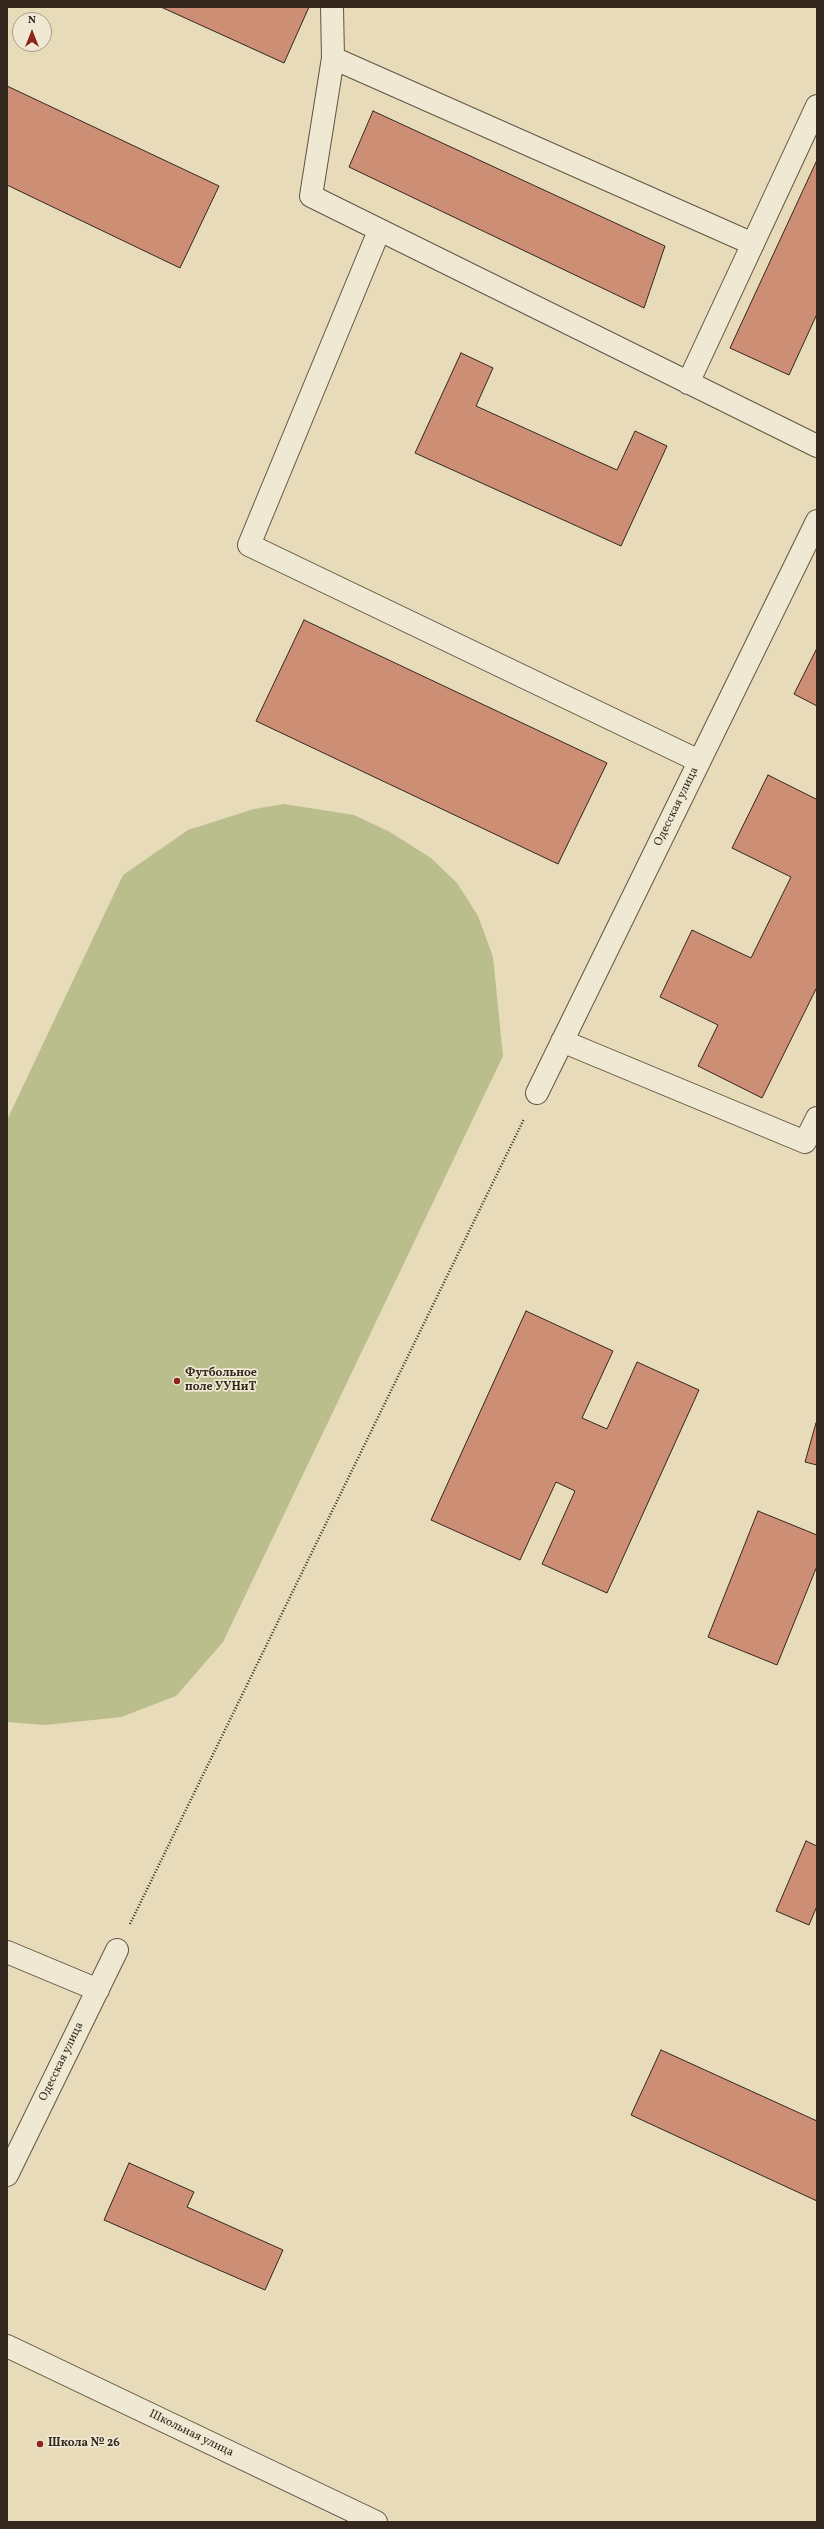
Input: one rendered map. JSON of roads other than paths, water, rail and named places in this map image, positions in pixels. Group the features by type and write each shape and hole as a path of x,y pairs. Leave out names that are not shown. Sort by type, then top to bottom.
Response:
{"street":[{"path":"332,7 333,58 311,196 379,231 817,446"},
{"path":"333,58 753,244"},
{"path":"688,383 817,106"},
{"path":"379,231 249,545 699,761"},
{"name":"Одесская улица","path":"536,1093 817,522"},
{"path":"562,1041 806,1142 817,1118"},
{"name":"Одесская улица","path":"7,2175 117,1950"},
{"path":"7,1952 98,1990"},
{"name":"Школьная улица","path":"7,2346 335,2513 376,2522"}],"place":[{"name":"Футбольное поле УУНиТ","path":"177,1381"},
{"name":"Школа № 26","path":"40,2444"}]}
